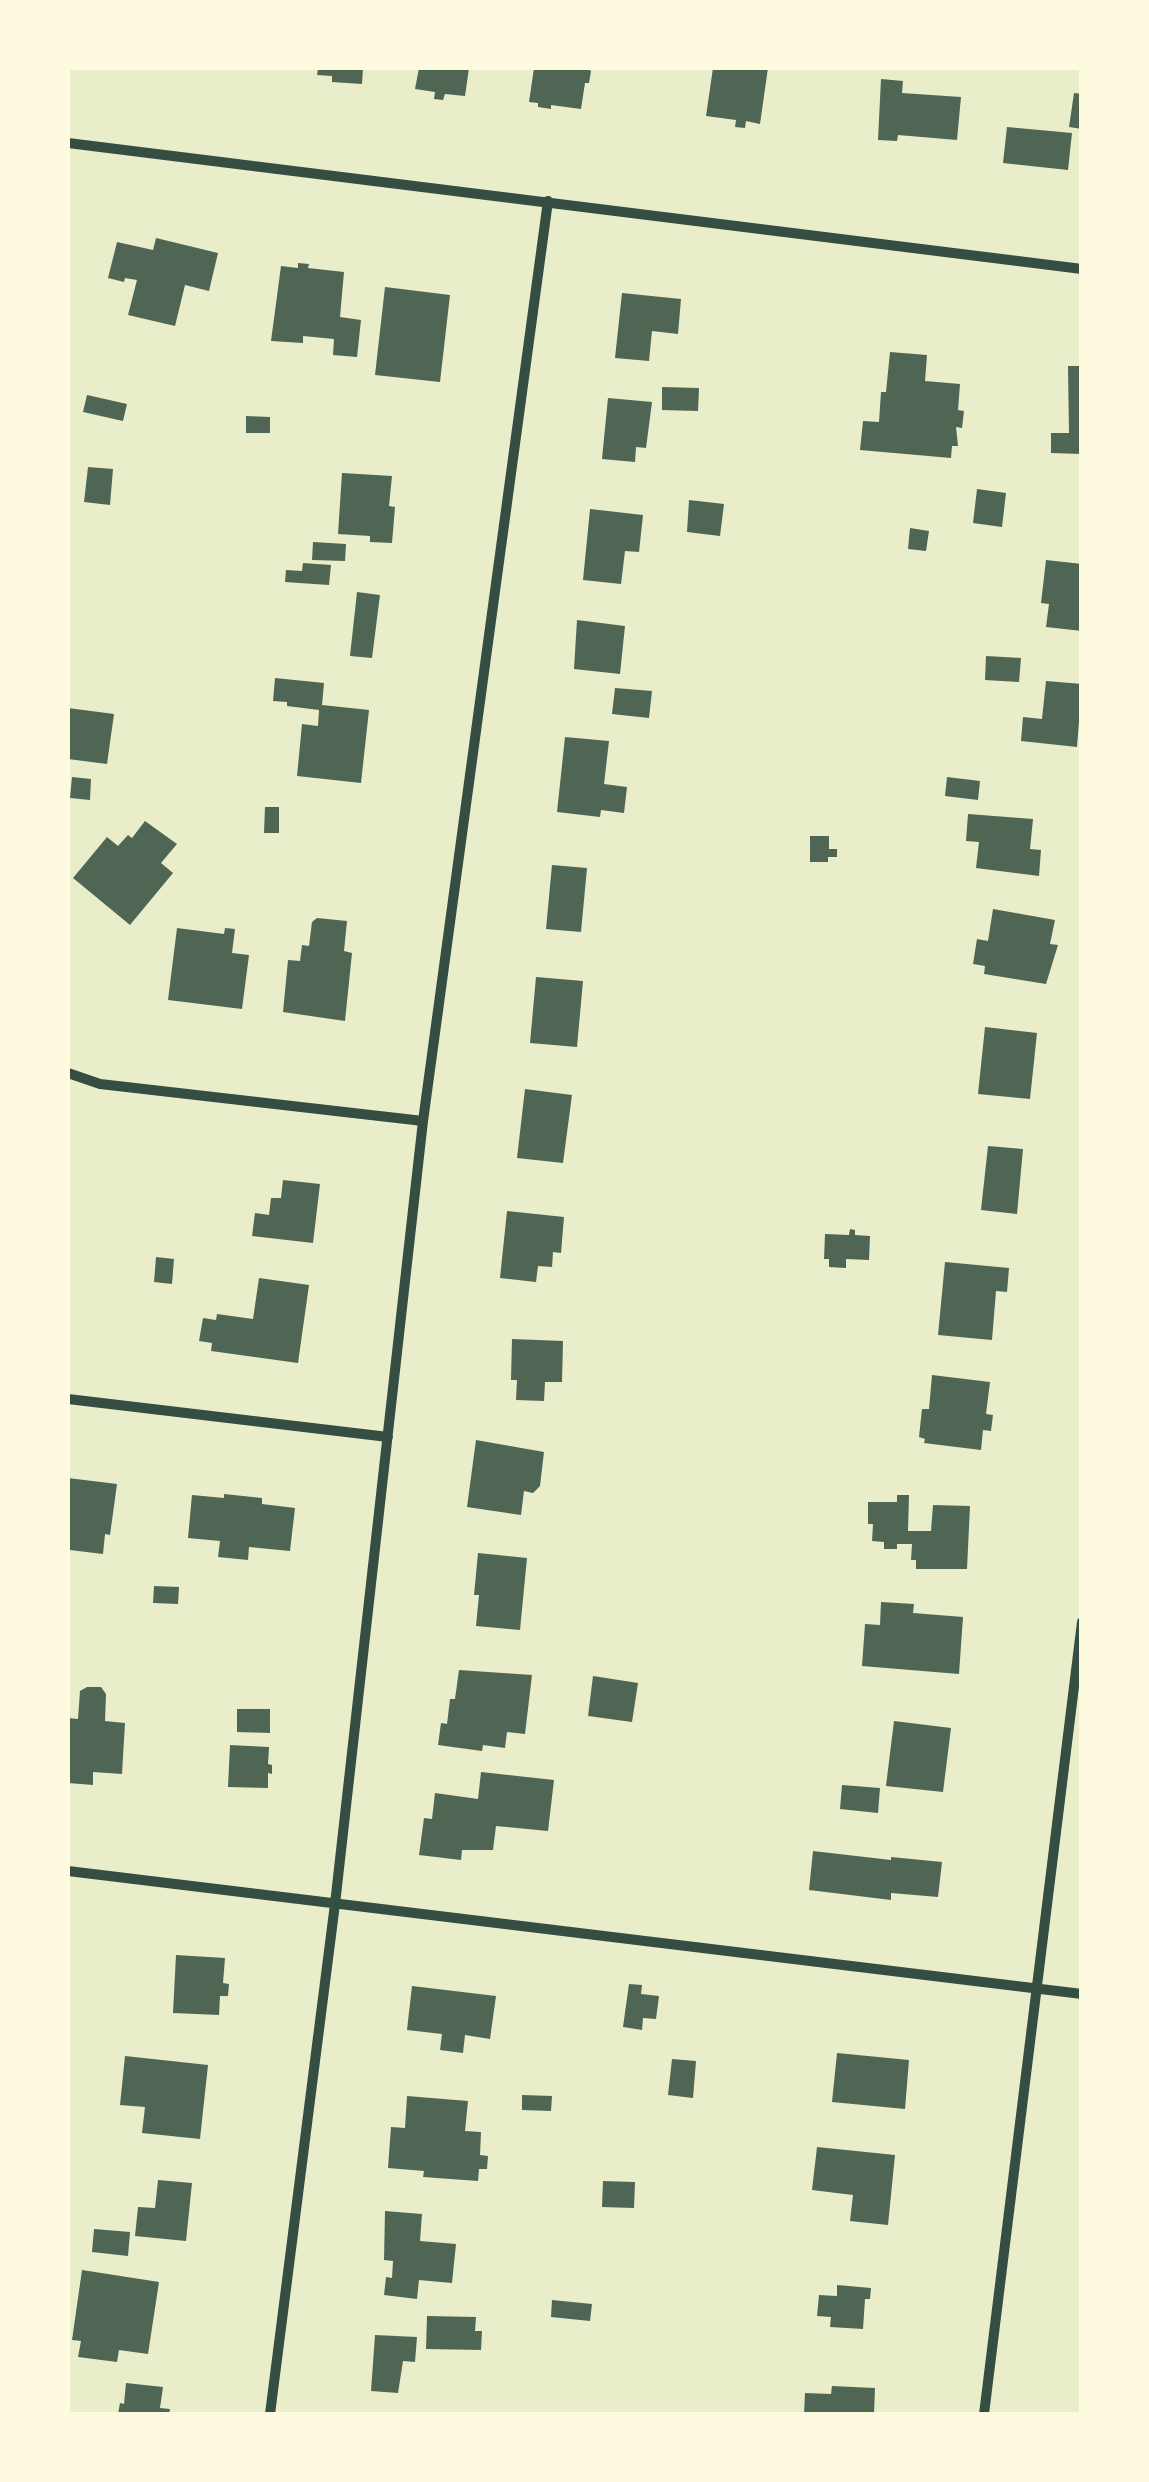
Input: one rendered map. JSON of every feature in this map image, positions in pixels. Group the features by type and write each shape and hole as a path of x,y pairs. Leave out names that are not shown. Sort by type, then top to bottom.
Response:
{"street":[{"path":"68,143 1082,269"},
{"path":"270,2414 335,1904 423,1121 548,201"},
{"path":"68,1073 100,1084 423,1121"},
{"path":"68,1399 388,1438"},
{"path":"984,2414 1082,1622"},
{"path":"68,1871 1082,1994"}],"building":[{"path":"318,68 363,68 362,84 332,82 332,76 317,75"},
{"path":"419,68 469,68 465,96 445,94 443,100 434,99 435,92 415,89"},
{"path":"534,68 591,71 581,109 551,105 551,109 529,102"},
{"path":"713,68 768,68 760,124 746,121 745,128 735,127 736,120 706,116"},
{"path":"881,79 903,81 902,93 961,97 957,140 898,135 897,141 878,140"},
{"path":"1074,93 1082,94 1082,129 1069,127"},
{"path":"1007,127 1072,133 1068,170 1003,163"},
{"path":"156,238 218,253 209,291 185,285 175,326 128,315 137,280 108,278 117,242 153,250"},
{"path":"298,263 344,272 340,317 361,320 357,357 333,355 334,339 303,336 303,343 271,341 281,266 298,268"},
{"path":"385,287 450,295 440,382 375,375"},
{"path":"622,293 681,299 678,334 652,331 649,361 615,358"},
{"path":"890,352 927,355 925,381 960,384 958,410 964,411 962,428 956,427 958,446 952,446 951,458 860,450 863,421 879,422"},
{"path":"1068,366 1082,366 1082,454 1051,453 1051,433 1069,433"},
{"path":"662,387 699,388 698,411 662,410"},
{"path":"87,395 127,404 123,421 83,412"},
{"path":"608,398 652,402 646,448 636,447 635,462 602,459"},
{"path":"246,416 270,417 270,433 246,433"},
{"path":"88,467 113,469 110,505 84,502"},
{"path":"342,473 392,476 392,543 370,542 370,536 338,534"},
{"path":"977,489 1006,493 1002,527 973,523"},
{"path":"689,500 724,504 720,536 687,532"},
{"path":"590,509 643,515 639,552 625,551 621,584 583,580"},
{"path":"910,528 929,531 926,551 908,549"},
{"path":"313,542 346,544 345,561 312,560"},
{"path":"1046,560 1082,564 1082,631 1046,627 1049,604 1041,603"},
{"path":"303,563 331,565 329,585 285,582 286,570 302,571"},
{"path":"357,592 380,595 372,658 350,656"},
{"path":"577,620 625,626 620,674 574,669"},
{"path":"986,656 1021,658 1019,682 985,680"},
{"path":"275,678 324,683 322,705 369,710 361,783 297,776 302,724 318,726 319,710 273,701"},
{"path":"1046,681 1082,684 1077,747 1021,741 1023,717 1042,719"},
{"path":"615,688 652,691 649,718 612,714"},
{"path":"68,708 114,714 107,764 68,759"},
{"path":"565,737 609,741 604,784 627,787 624,813 601,810 600,817 557,812"},
{"path":"72,777 91,779 90,800 70,798"},
{"path":"947,777 980,781 978,800 945,796"},
{"path":"265,807 279,807 279,833 264,833"},
{"path":"968,814 1033,819 1030,849 1041,850 1039,876 976,868 979,842 966,841"},
{"path":"145,821 177,844 161,863 173,873 130,925 73,878 107,837 118,846 128,835 132,838"},
{"path":"810,836 829,836 829,849 837,849 837,857 828,857 828,862 810,862"},
{"path":"552,865 587,868 581,932 546,929"},
{"path":"993,909 1055,920 1050,944 1058,945 1046,984 984,974 985,966 973,964 977,939 988,941"},
{"path":"317,918 347,921 344,951 352,953 345,1021 283,1012 288,960 300,961 302,945 309,946 312,922"},
{"path":"177,928 224,934 225,928 235,929 232,953 249,955 242,1009 168,1000"},
{"path":"536,977 583,981 577,1047 530,1043"},
{"path":"985,1027 1037,1033 1030,1099 978,1094"},
{"path":"525,1089 572,1095 563,1163 517,1158"},
{"path":"988,1146 1023,1149 1017,1214 981,1210"},
{"path":"283,1180 320,1184 313,1243 252,1236 255,1213 269,1215 271,1198 281,1198"},
{"path":"507,1211 564,1217 561,1253 553,1252 552,1267 538,1266 536,1282 500,1278"},
{"path":"850,1229 855,1230 855,1235 870,1236 869,1260 846,1259 846,1268 829,1267 829,1259 824,1259 825,1234 849,1235"},
{"path":"156,1257 174,1259 172,1284 154,1282"},
{"path":"945,1262 1009,1268 1007,1292 996,1291 992,1340 938,1335"},
{"path":"259,1278 309,1285 298,1363 211,1351 212,1343 199,1341 203,1318 216,1320 217,1314 253,1319"},
{"path":"512,1339 563,1341 562,1382 545,1382 544,1401 516,1400 517,1380 511,1380"},
{"path":"932,1375 990,1382 986,1414 993,1415 991,1431 983,1430 981,1450 924,1443 925,1439 919,1437 922,1409 929,1409"},
{"path":"476,1440 544,1452 540,1486 533,1493 524,1491 521,1515 467,1507"},
{"path":"68,1478 117,1484 110,1535 105,1534 103,1554 70,1550"},
{"path":"224,1494 262,1498 262,1504 295,1508 290,1551 249,1547 248,1560 218,1557 220,1541 188,1538 192,1495 224,1498"},
{"path":"897,1495 909,1495 908,1531 931,1531 933,1505 970,1506 967,1569 916,1569 916,1560 911,1560 912,1544 884,1549 884,1542 872,1541 868,1502 897,1502"},
{"path":"478,1553 527,1558 520,1630 476,1626"},
{"path":"154,1586 179,1587 178,1604 153,1603"},
{"path":"881,1602 914,1604 913,1613 963,1617 959,1674 862,1666 865,1624 880,1625"},
{"path":"459,1670 532,1675 525,1734 507,1732 505,1748 483,1745 482,1751 438,1745 441,1723 447,1724 450,1699 455,1699"},
{"path":"593,1676 638,1683 632,1722 588,1716"},
{"path":"101,1687 106,1694 105,1721 125,1723 122,1774 93,1772 93,1785 68,1783 68,1718 78,1719 80,1691"},
{"path":"237,1709 270,1709 270,1733 237,1732"},
{"path":"894,1721 951,1728 943,1792 886,1786"},
{"path":"230,1745 269,1747 272,1774 268,1773 268,1788 228,1787"},
{"path":"481,1772 554,1780 548,1831 496,1826 493,1850 462,1850 461,1860 419,1855 424,1818 432,1819 435,1793 478,1799"},
{"path":"842,1785 880,1788 878,1813 840,1809"},
{"path":"813,1851 942,1862 938,1897 891,1893 891,1900 809,1890"},
{"path":"176,1955 225,1958 223,1983 229,1984 228,1996 220,1996 219,2015 173,2013"},
{"path":"629,1984 642,1985 641,1994 659,1996 656,2019 643,2018 642,2030 623,2027"},
{"path":"412,1986 496,1996 490,2039 465,2035 463,2053 440,2050 442,2034 407,2030"},
{"path":"837,2053 909,2060 905,2109 832,2102"},
{"path":"125,2056 208,2065 200,2139 142,2133 145,2107 120,2105"},
{"path":"672,2059 696,2061 693,2098 668,2095"},
{"path":"522,2095 552,2096 551,2111 522,2110"},
{"path":"407,2096 468,2101 465,2131 481,2132 480,2155 488,2156 487,2169 479,2169 478,2181 423,2177 424,2171 388,2168 391,2127 405,2128"},
{"path":"817,2147 895,2155 888,2225 850,2221 853,2195 812,2190"},
{"path":"158,2180 192,2183 186,2241 135,2236 138,2207 155,2208"},
{"path":"603,2181 635,2182 634,2208 602,2207"},
{"path":"385,2211 422,2214 420,2241 456,2244 452,2283 419,2280 417,2299 384,2295 386,2277 392,2278 393,2261 384,2260"},
{"path":"94,2229 130,2232 128,2256 92,2252"},
{"path":"82,2270 159,2282 148,2354 119,2350 117,2362 78,2357 81,2341 72,2340"},
{"path":"837,2285 871,2288 870,2299 865,2299 863,2329 830,2327 831,2317 817,2316 819,2295 837,2296"},
{"path":"552,2300 592,2304 590,2321 551,2317"},
{"path":"427,2316 476,2317 475,2331 482,2331 481,2350 426,2349"},
{"path":"375,2335 417,2337 415,2362 403,2361 398,2393 371,2391"},
{"path":"126,2383 163,2387 160,2408 170,2409 169,2414 118,2414 120,2403 124,2404"},
{"path":"832,2386 875,2388 874,2414 804,2414 805,2393 831,2394"}]}
